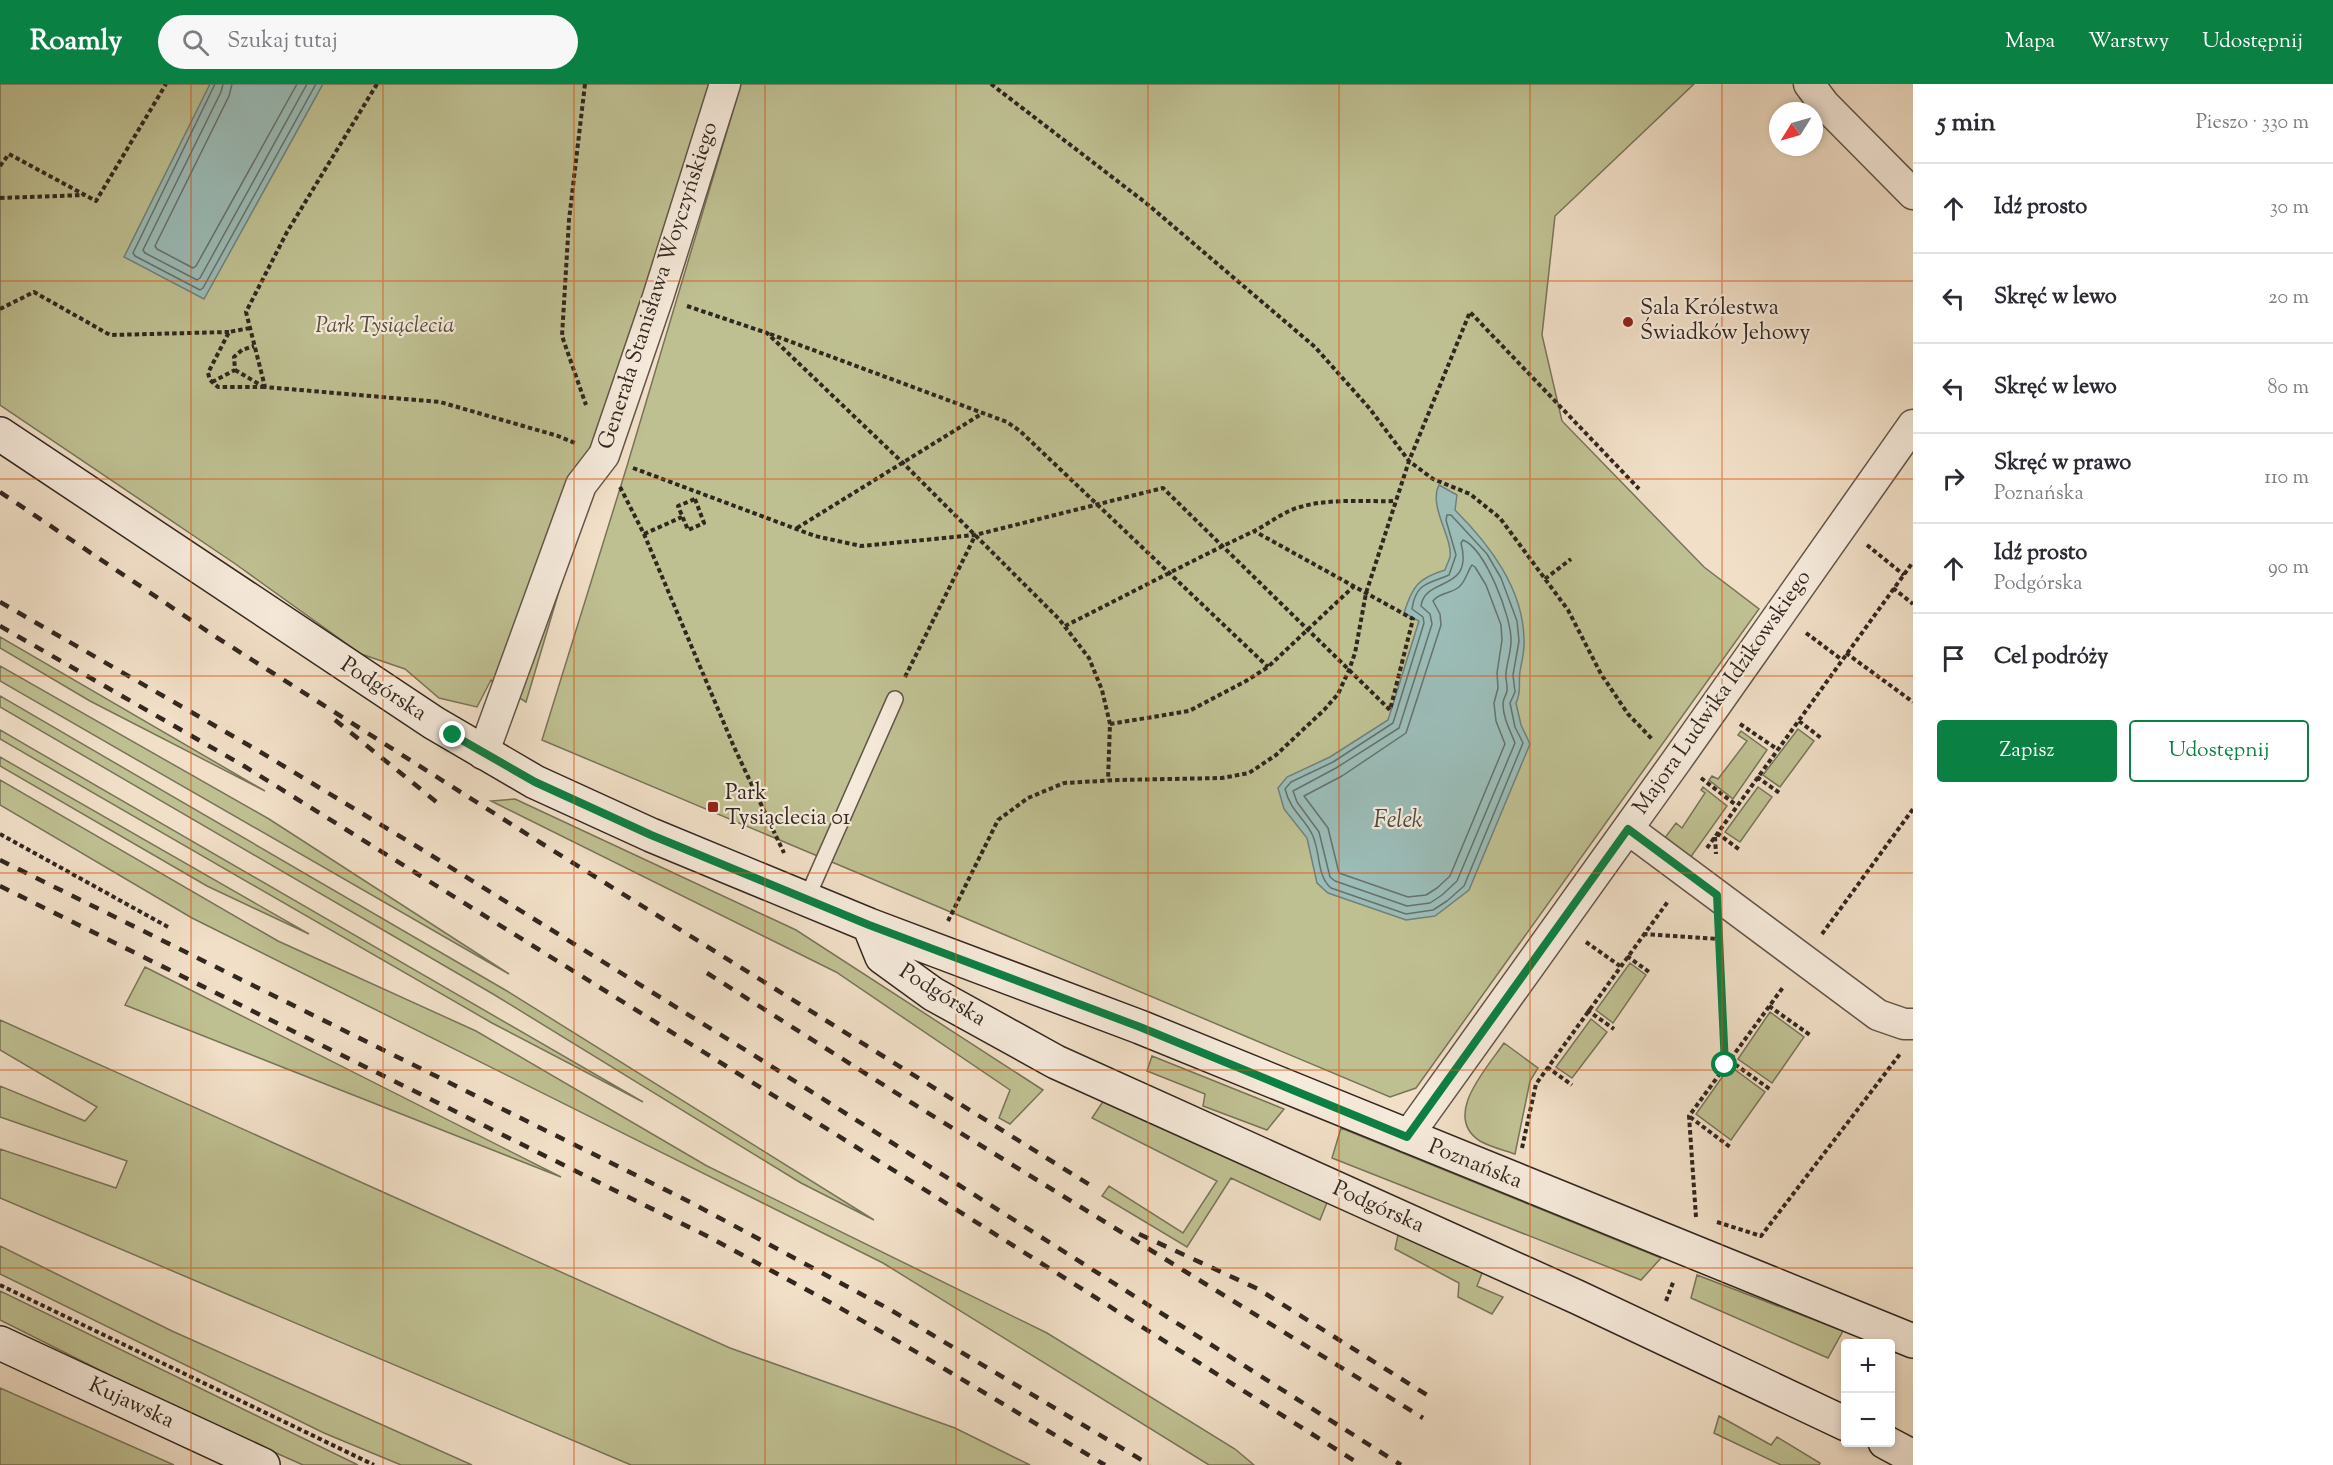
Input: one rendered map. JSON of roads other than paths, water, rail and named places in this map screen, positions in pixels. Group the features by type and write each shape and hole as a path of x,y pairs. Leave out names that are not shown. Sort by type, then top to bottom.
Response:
{"street":[{"name":"Generała Stanisława Woyczyńskiego","path":"483,754 581,485 604,455 658,297 726,84"},
{"path":"1809,84 1824,104 1913,194"},
{"name":"Majora Ludwika Idzikowskiego","path":"1407,1137 1913,425"},
{"name":"Podgórska","path":"0,434 361,676 483,754 606,816 869,925 882,957 933,994 1056,1062 1577,1297 1841,1422"},
{"path":"1628,829 1878,1015 1904,1024 1909,1035"},
{"name":"Poznańska","path":"869,925 1140,1027 1913,1341"},
{"name":"Kujawska","path":"0,1343 263,1465"},
{"path":"1892,1447 1913,1458"}],"lane":[{"path":"806,900 895,699"}],"water":[{"path":"210,84 323,84 204,299 124,257"},
{"name":"Felek","path":"1439,485 1457,495 1455,510 1492,552 1518,602 1524,643 1519,695 1516,703 1521,725 1530,744 1469,890 1435,916 1406,920 1328,893 1317,883 1307,838 1284,809 1278,788 1287,777 1330,757 1388,720 1419,621 1404,613 1407,604 1417,585 1428,576 1445,570 1450,557 1448,541 1436,502"}],"railway":[{"path":"0,492 222,641"},
{"path":"0,602 257,750 421,849 763,1061 1401,1465"},
{"path":"0,626 244,766 922,1188 1361,1465"},
{"path":"216,637 541,843 1090,1185"},
{"path":"335,720 439,804"},
{"path":"0,860 690,1202 889,1309 1150,1465"},
{"path":"0,886 711,1238 835,1305 1105,1465"},
{"path":"707,973 912,1103 1423,1418"},
{"path":"1139,1234 1258,1289 1435,1400"}],"place":[{"name":"Sala Królestwa Świadków Jehowy","path":"1628,322"},
{"name":"Park Tysiąclecia 01","path":"713,807"}],"park label":[{"name":"Park Tysiąclecia","path":"385,327"}]}
